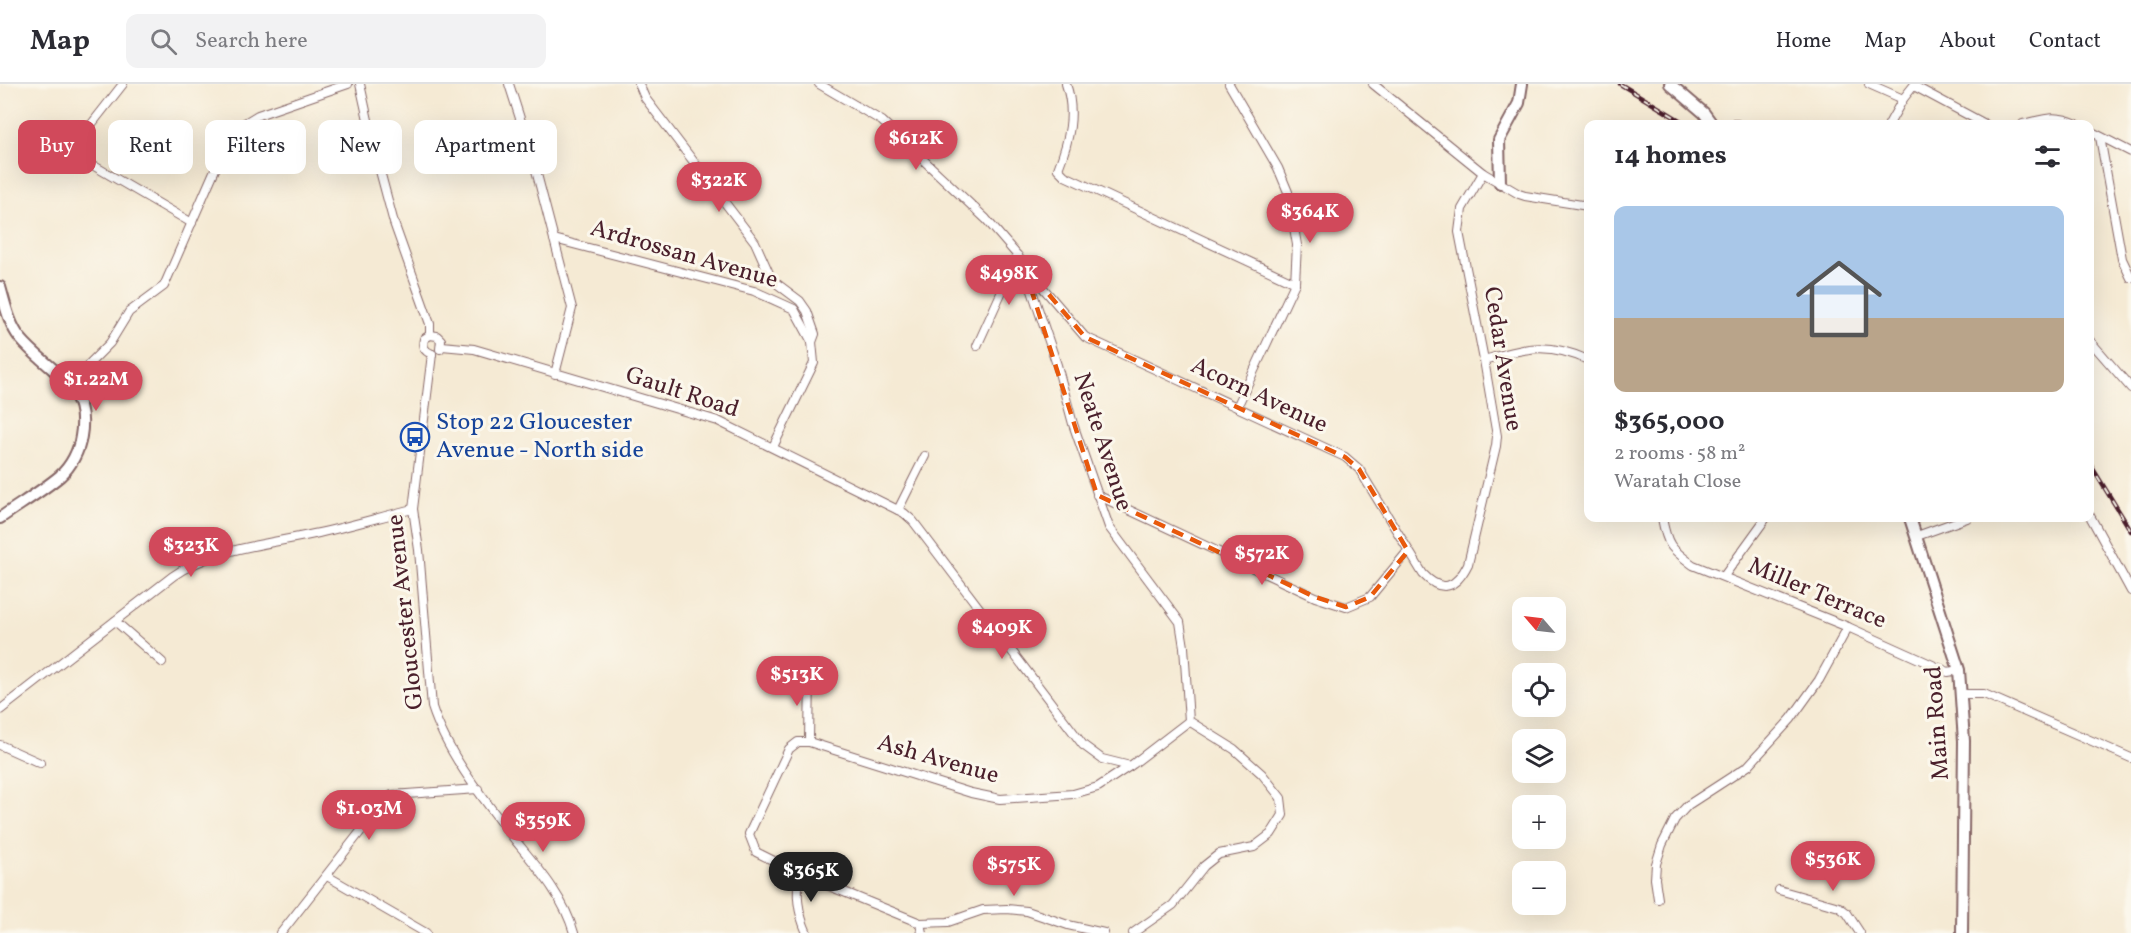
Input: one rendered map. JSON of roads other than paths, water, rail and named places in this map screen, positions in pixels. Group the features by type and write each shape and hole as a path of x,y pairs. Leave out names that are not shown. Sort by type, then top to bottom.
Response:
{"main road":[{"path":"1500,183 1499,140 1520,103 1522,84"},
{"path":"1670,84 1709,120"},
{"path":"0,287 13,327 20,338 69,384 78,397 83,425 80,444 74,458 61,475 0,518"},
{"name":"Main Road","path":"1912,522 1959,670 1962,694 1964,741 1962,933"}],"street":[{"path":"123,84 83,135 79,141 78,150 84,160 192,223"},
{"path":"69,384 110,343 129,312 164,286 227,142 240,126 258,115 348,84"},
{"path":"360,84 394,223 430,324 430,335"},
{"path":"509,84 533,159 572,308 555,374"},
{"path":"639,84 645,98 755,242 772,280 800,301 807,311 815,334 814,363 773,447"},
{"name":"Neate Avenue","path":"819,84 882,121 986,219 1023,264 1109,527 1180,622 1184,647 1188,720"},
{"path":"1066,84 1072,114 1067,146 1058,169 1065,177 1295,283"},
{"path":"1229,84 1278,168 1288,192 1297,244 1295,283 1237,407"},
{"path":"1372,84 1500,183 1525,196 1584,205"},
{"path":"1869,84 1903,99"},
{"path":"1891,120 1903,99 1915,85 1978,120"},
{"path":"2042,120 2056,117 2069,120"},
{"path":"2094,133 2131,152"},
{"path":"2100,137 2122,259 2131,278"},
{"name":"Cedar Avenue","path":"1452,585 1461,578 1468,564 1497,436 1459,232 1462,209 1483,172"},
{"name":"Ardrossan Avenue","path":"554,239 754,291 794,309 813,342"},
{"path":"977,346 1017,255"},
{"name":"Acorn Avenue","path":"1023,264 1085,337 1345,457 1359,469 1423,574 1431,582 1442,586 1452,585"},
{"path":"430,335 439,338 442,346 438,352 432,354 423,347 424,339 430,335"},
{"name":"Gault Road","path":"442,346 474,349 718,421 898,510 913,521 1083,745 1102,759 1130,766"},
{"path":"2094,346 2131,388"},
{"path":"1484,360 1535,347 1570,352 1584,358"},
{"name":"Gloucester Avenue","path":"432,354 413,509 419,550 432,707 444,738 478,789 544,875 566,912 574,933"},
{"path":"898,510 925,456"},
{"path":"1097,495 1316,597 1346,607 1370,597 1408,551"},
{"path":"0,710 186,566 203,559 413,509"},
{"name":"Miller Terrace","path":"1663,522 1666,541 1693,565 1848,627 1948,672 1959,670"},
{"path":"1724,576 1763,522"},
{"path":"1917,536 1956,522"},
{"path":"2093,522 2131,591"},
{"path":"115,621 162,663"},
{"path":"1658,899 1655,879 1656,864 1662,845 1675,819 1688,806 1748,766 1791,719 1819,680 1848,627"},
{"path":"810,672 809,742 798,742 789,749 749,834 756,852 800,874 920,923 948,921 983,910 1007,909 1027,911 1068,926 1104,933"},
{"path":"1962,694 1984,694 2131,758"},
{"path":"1133,933 1173,905 1204,866 1219,854 1254,847 1271,834 1282,815 1281,798 1262,774 1234,749 1188,720"},
{"name":"Ash Avenue","path":"809,742 971,793 1000,799 1073,794 1098,787 1130,766 1188,720"},
{"path":"0,745 40,764"},
{"path":"281,933 380,805 392,795 478,789"},
{"path":"800,874 796,891 801,919 807,933"},
{"path":"327,876 426,933"},
{"path":"1779,890 1839,907 1847,913 1860,933"},
{"path":"920,923 922,933"}],"railway":[{"path":"1620,84 1679,120"},
{"path":"2094,471 2131,531"}],"place":[{"name":"Stop 22 Gloucester Avenue - North side","path":"415,437"}]}
